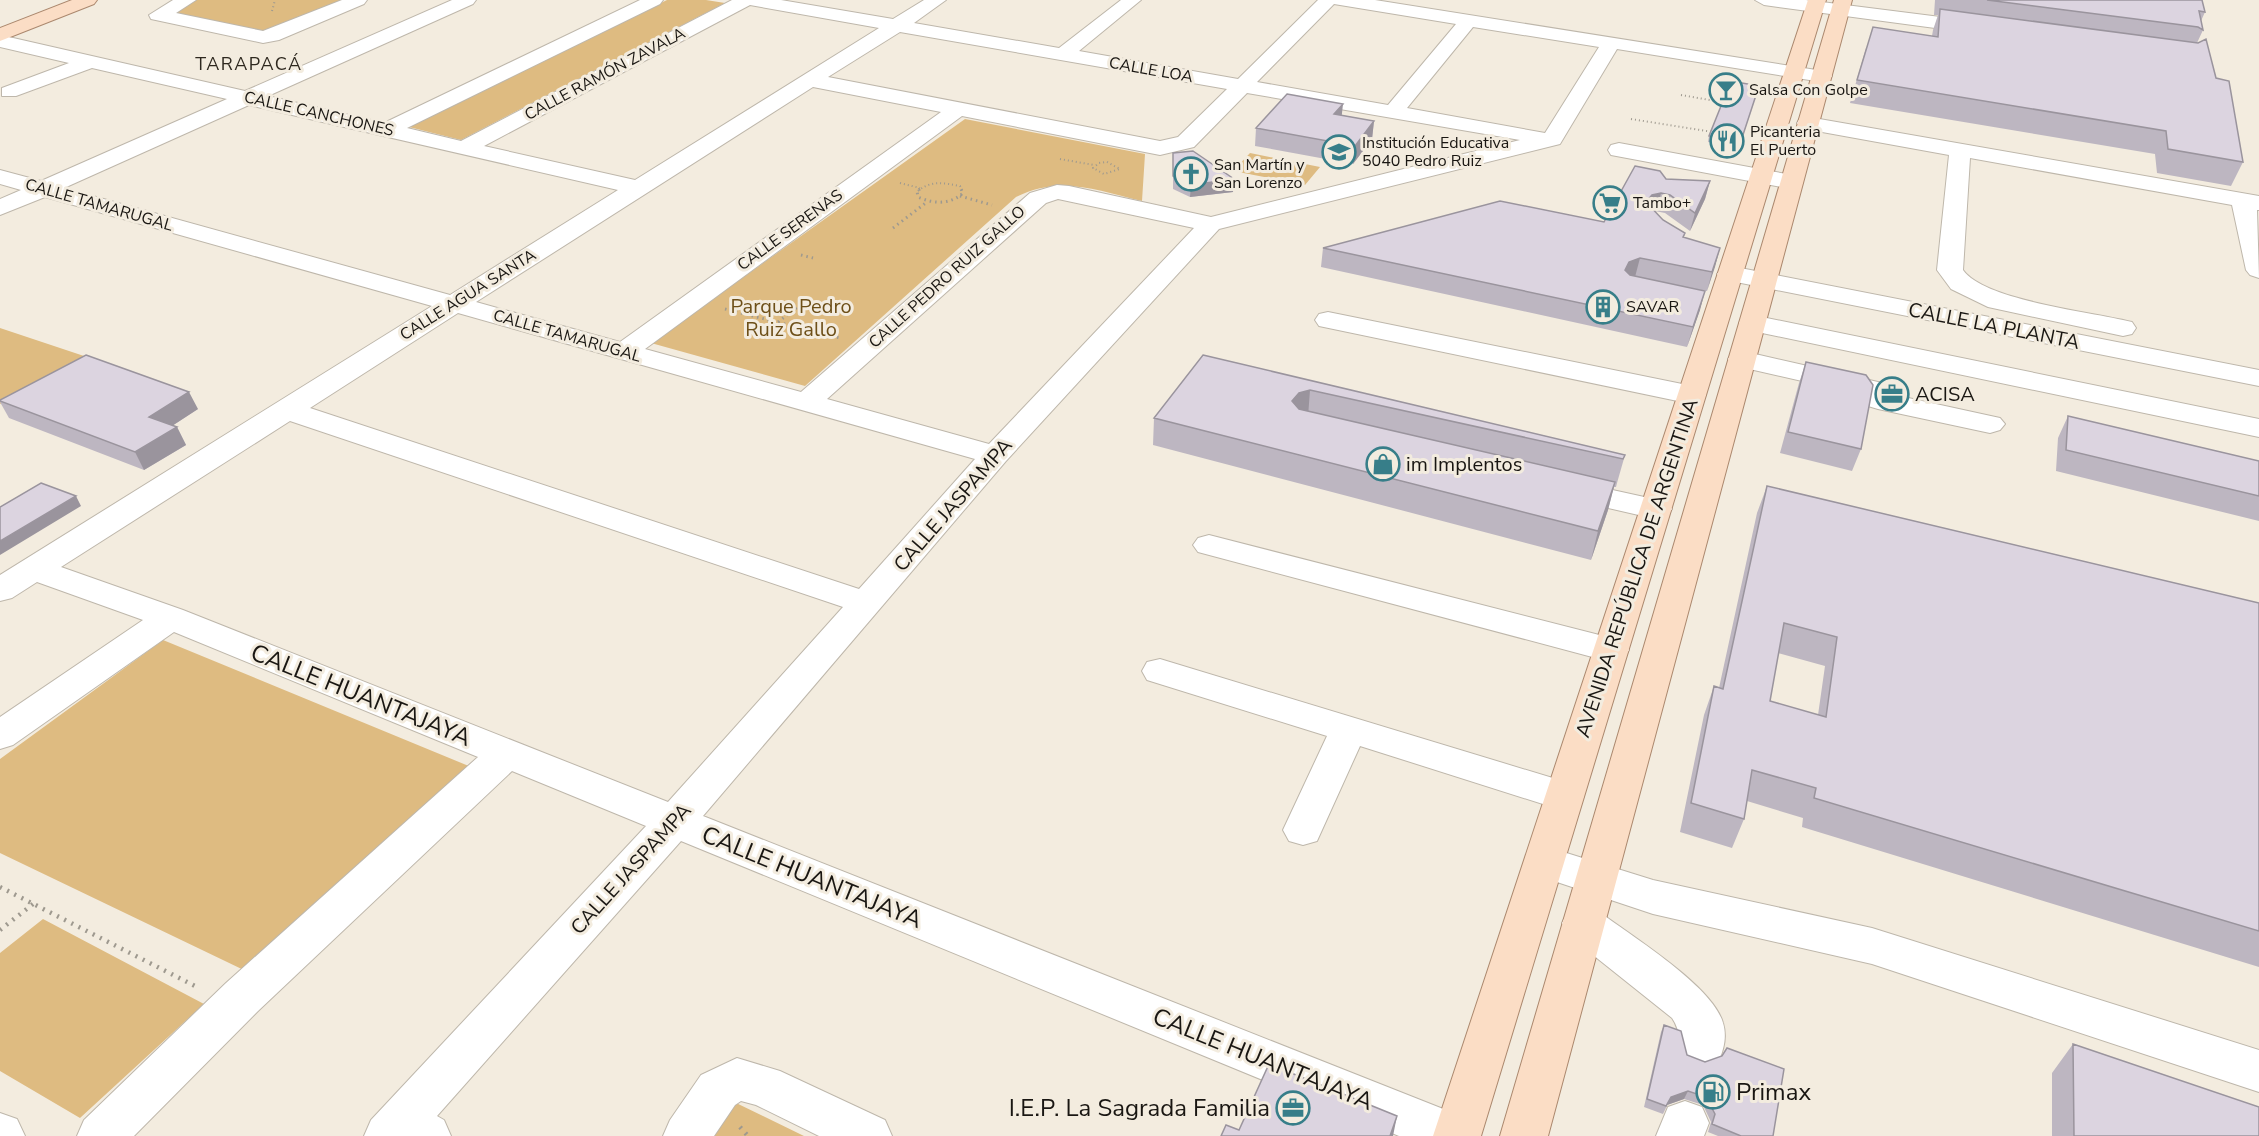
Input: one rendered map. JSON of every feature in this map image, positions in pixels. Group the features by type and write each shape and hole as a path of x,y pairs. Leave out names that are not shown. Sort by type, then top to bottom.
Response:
{"main road":[{"path":"0,35 88,0"},
{"name":"AVENIDA REPÚBLICA DE ARGENTINA","path":"1456,1136 1692,395 1719,279 1770,183 1795,118 1828,4"},
{"name":"AVENIDA REPÚBLICA DE ARGENTINA","path":"1524,1136 1764,280 1770,183"}],"street":[{"path":"187,0 158,15 263,37 272,36 358,0"},
{"path":"0,208 467,0"},
{"path":"387,130 654,0"},
{"name":"CALLE LOA","path":"748,0 1552,140"},
{"name":"CALLE RAMÓN ZAVALA","path":"464,148 748,0"},
{"name":"CALLE AGUA SANTA","path":"0,590 937,0"},
{"path":"1062,55 1132,0"},
{"path":"810,80 1160,148 1186,142 1328,0"},
{"path":"1340,0 1808,73"},
{"path":"1764,0 1828,4 1999,30"},
{"path":"1392,113 1469,20"},
{"path":"1940,22 1941,44"},
{"name":"CALLE CANCHONES","path":"0,41 638,188"},
{"path":"1211,224 1552,140 1611,43"},
{"path":"9,92 90,62"},
{"name":"CALLE SERENAS","path":"623,352 958,109"},
{"path":"1795,118 2251,202 2259,270"},
{"path":"1619,150 1770,183"},
{"path":"1960,150 1950,270 1960,284 1975,293 2023,308 2259,355"},
{"name":"CALLE TAMARUGAL","path":"0,177 996,455"},
{"path":"1702,187 1770,183"},
{"name":"CALLE PEDRO RUIZ GALLO","path":"806,403 1019,212 1048,194 1069,193 1211,224"},
{"name":"CALLE JASPAMPA","path":"405,1131 996,455 1211,224"},
{"name":"CALLE LA PLANTA","path":"1719,279 1764,280 2259,378"},
{"path":"1328,320 1692,395"},
{"path":"1752,323 2259,428"},
{"path":"1742,359 1868,388 1874,392 1878,400 1888,403 1990,424"},
{"path":"287,410 867,603"},
{"path":"1539,482 1656,509"},
{"path":"1209,545 1611,650"},
{"name":"CALLE HUANTAJAYA","path":"34,569 171,618 1456,1136"},
{"path":"0,735 171,618"},
{"path":"1160,671 1565,796"},
{"path":"1303,830 1349,729"},
{"path":"101,1136 242,997 506,754"},
{"path":"1544,862 1653,897 1872,946 2259,1071"},
{"path":"1583,922 1688,1004 1701,1023 1702,1048"},
{"path":"687,1136 718,1090 737,1079 764,1086 868,1136"}],"path":[{"path":"1681,95 1795,118"},
{"path":"1631,119 1713,132"},
{"path":"1060,159 1094,165 1107,162 1115,164 1120,169 1104,174 1094,170 1094,165"},
{"path":"893,228 928,202 956,199 963,193 962,189 948,182 925,185 917,194 928,202"},
{"path":"693,301 870,346"},
{"path":"778,322 799,306"},
{"path":"0,886 195,988 215,985 242,997"},
{"path":"0,930 33,904"}],"green space":[{"path":"191,0 352,0 271,34 169,14"},
{"path":"667,0 706,0 725,3 461,140 409,127"},
{"name":"Parque Pedro Ruiz Gallo","path":"965,119 1145,154 1142,201 1094,189 1063,186 1032,190 1016,197 805,386 651,343"},
{"path":"1250,153 1320,167 1305,185 1233,171"},
{"path":"0,328 87,357 0,404"},
{"path":"163,640 476,769 250,973 0,853 0,759"},
{"path":"43,919 204,1004 80,1118 0,1071 0,953"},
{"path":"732,1101 804,1136 706,1136"}],"building":[{"path":"1987,0 2202,0 2205,12 2199,11 2203,30 2198,27"},
{"path":"1940,9 2198,43 2206,39 2216,78 2229,81 2243,162 2168,149 2166,131 1857,80 1873,27 1938,37"},
{"path":"1731,81 1759,86 1741,141 1709,136"},
{"path":"1287,94 1343,104 1334,114 1374,121 1355,146 1256,128"},
{"path":"1193,151 1234,179 1191,185 1173,176 1173,153"},
{"name":"SAVAR","path":"1635,166 1660,171 1666,179 1710,181 1695,213 1670,195 1661,193 1652,195 1646,202 1663,220 1685,233 1683,237 1720,248 1712,272 1640,258 1629,262 1625,270 1630,275 1705,291 1693,327 1323,248 1500,201 1604,222"},
{"path":"86,355 189,392 149,417 177,427 135,452 0,401"},
{"name":"im Implentos","path":"1203,355 1625,455 1623,459 1310,390 1299,393 1292,401 1299,409 1615,482 1598,531 1154,418"},
{"path":"1806,362 1866,375 1873,385 1861,449 1788,432"},
{"path":"2068,416 2259,461 2259,496 2066,450"},
{"path":"41,483 76,496 0,541 0,507"},
{"path":"1767,486 2259,603 2259,931 1814,798 1816,788 1752,770 1744,819 1691,803 1714,686 1723,689","holes":["1784,623 1837,637 1826,717 1770,701"]},
{"name":"Primax","path":"1664,1025 1681,1031 1687,1055 1705,1062 1722,1056 1727,1048 1784,1069 1773,1136 1741,1136 1712,1124 1715,1114 1706,1097 1688,1091 1671,1097 1666,1106 1647,1099"},
{"path":"2073,1044 2259,1107 2259,1136 2074,1136"},
{"path":"1269,1064 1397,1116 1390,1136 1221,1136 1226,1125 1239,1130"}],"place":[{"name":"Salsa Con Golpe","path":"1726,90"},
{"name":"Picanteria El Puerto","path":"1727,141"},
{"name":"Institución Educativa 5040 Pedro Ruiz","path":"1339,152"},
{"name":"San Martín y San Lorenzo","path":"1191,174"},
{"name":"Tambo+","path":"1610,203"},
{"name":"SAVAR","path":"1603,307"},
{"name":"ACISA","path":"1892,394"},
{"name":"im Implentos","path":"1383,464"},
{"name":"Primax","path":"1713,1092"},
{"name":"I.E.P. La Sagrada Familia","path":"1293,1108"}],"district":[{"name":"TARAPACÁ","path":"249,64"}]}
